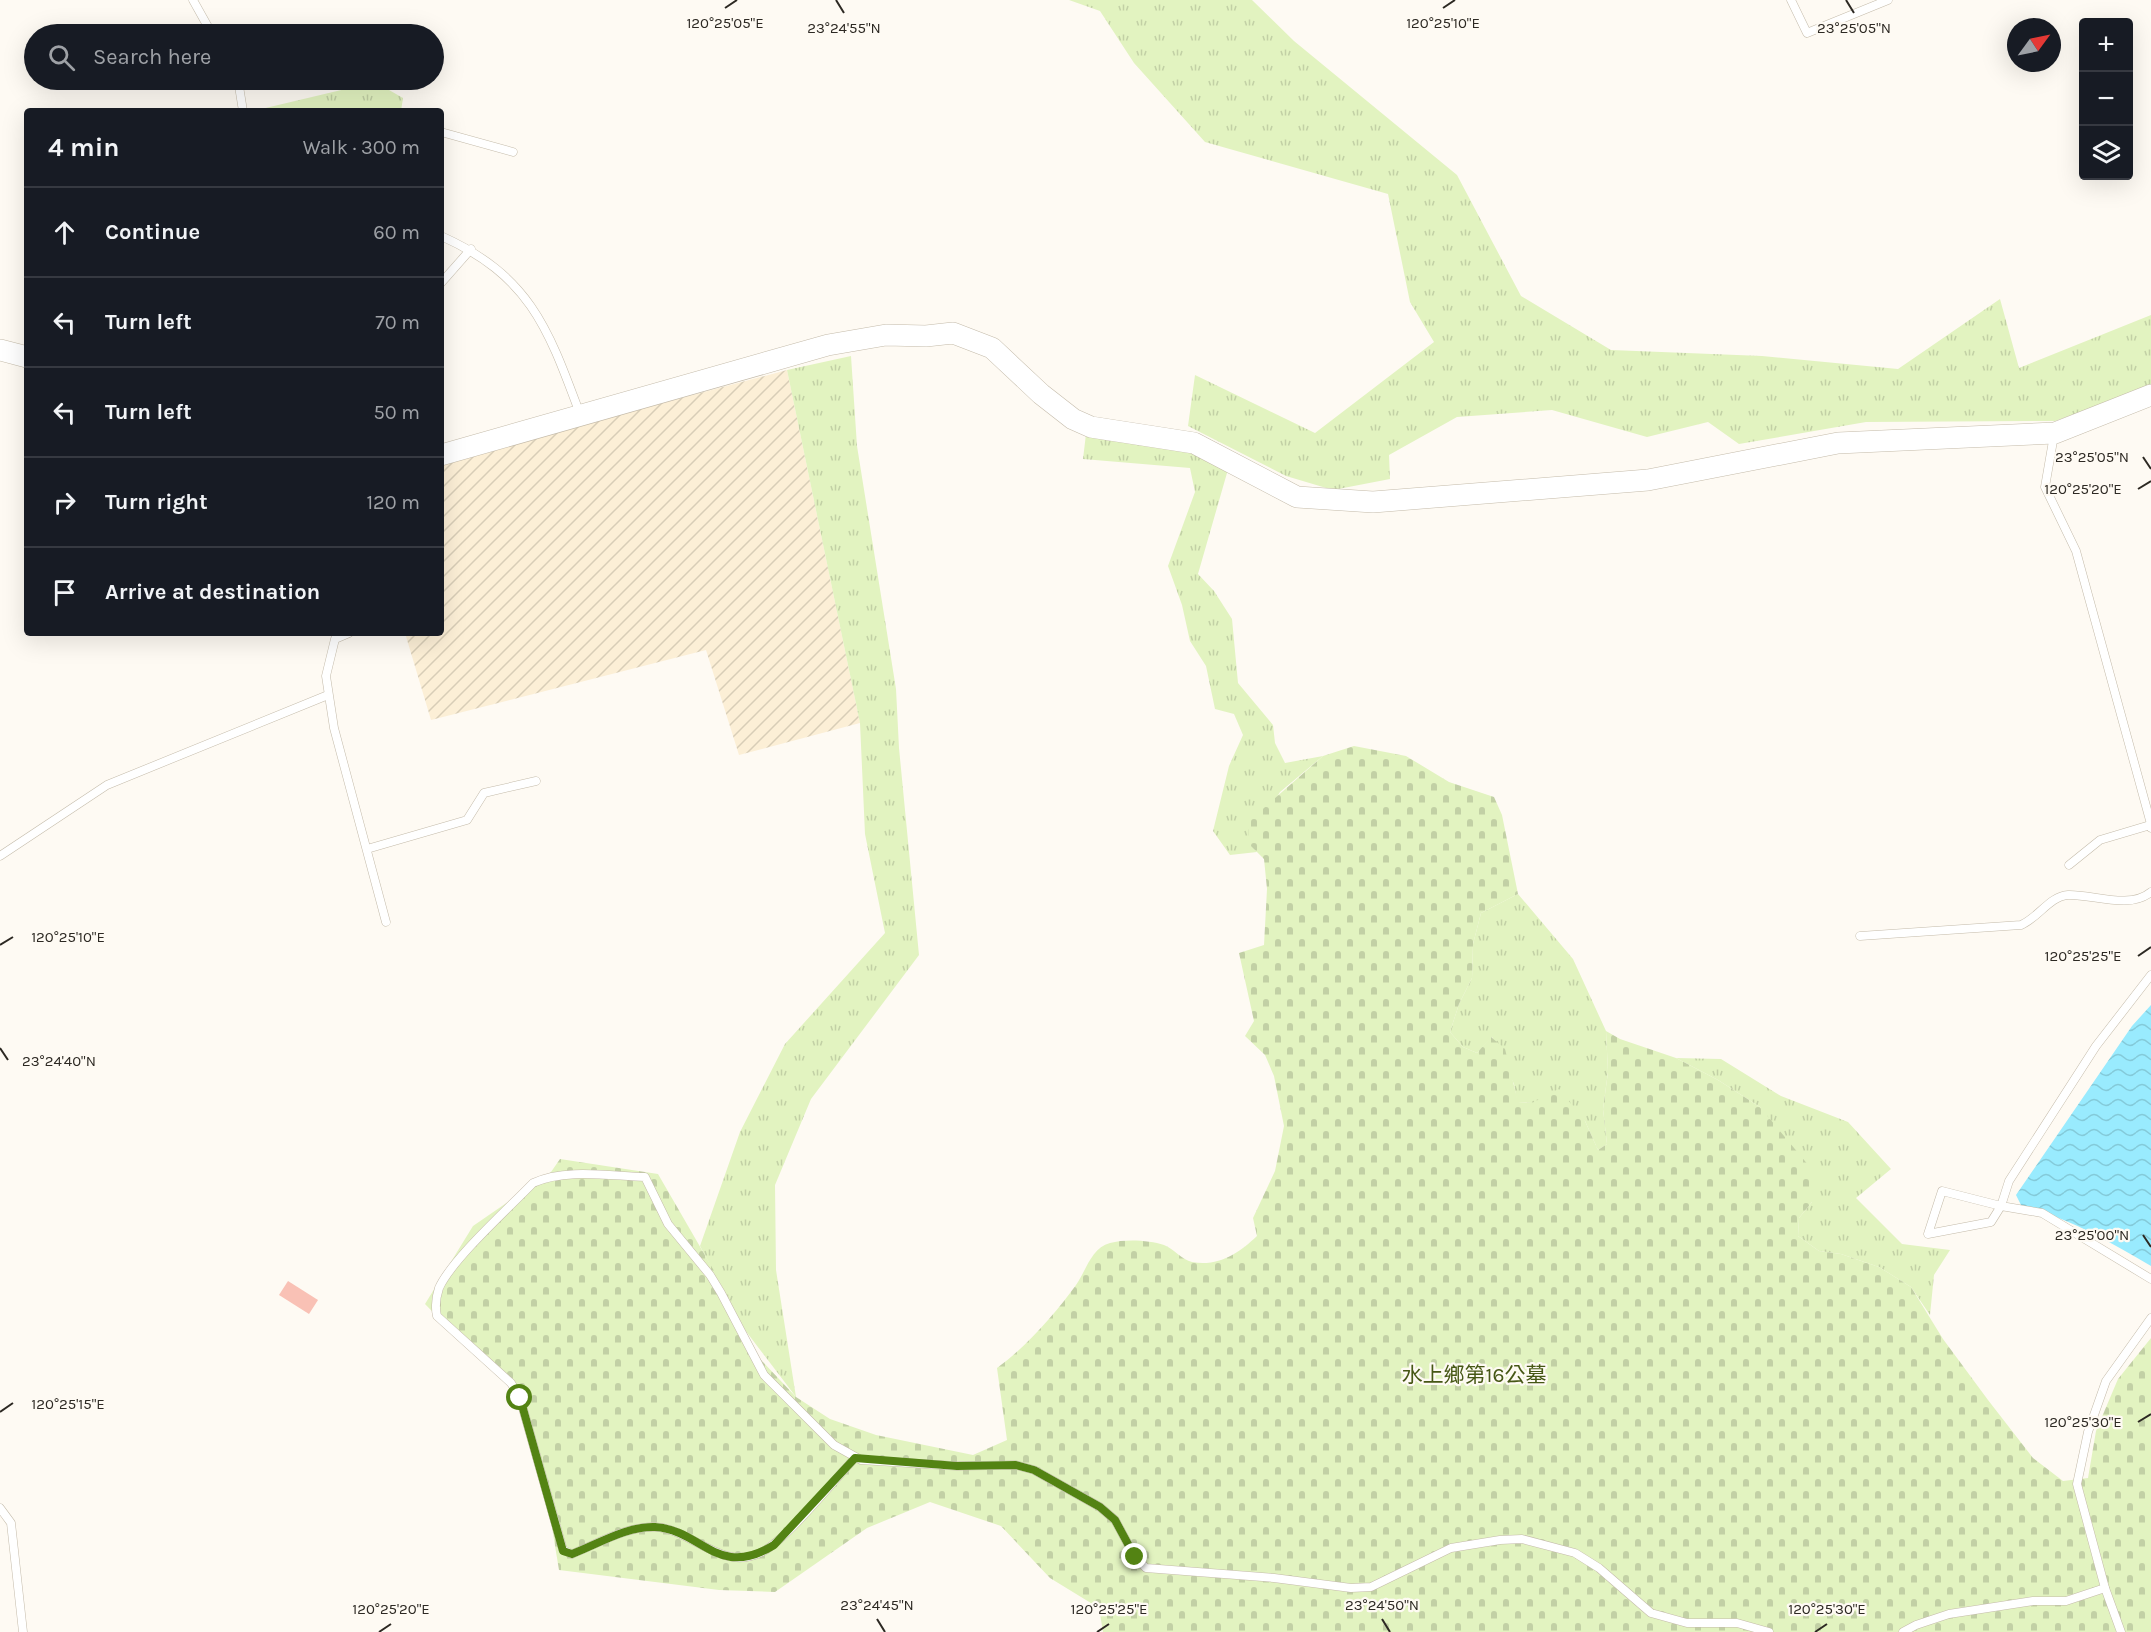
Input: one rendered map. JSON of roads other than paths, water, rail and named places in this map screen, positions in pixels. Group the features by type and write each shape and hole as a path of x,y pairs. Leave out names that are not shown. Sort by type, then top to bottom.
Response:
{"street":[{"path":"444,453 828,345 886,335 926,336 953,333 992,348 1041,394 1073,419 1091,427 1194,443 1297,497 1373,502 1636,481 1838,442 2055,433 2151,395"},
{"path":"0,350 24,356"}],"lane":[{"path":"193,0 206,24"},
{"path":"1791,0 1807,33 1888,0"},
{"path":"240,90 243,108"},
{"path":"444,133 513,152"},
{"path":"444,237 471,249 506,276 532,308 552,338 581,415"},
{"path":"444,280 471,249"},
{"path":"2055,433 2045,487 2076,551 2151,826 2100,840 2069,865"},
{"path":"342,636 335,639 326,676 328,695 334,728 386,922"},
{"path":"0,856 107,785 328,695"},
{"path":"367,849 467,820 484,793 536,781"},
{"path":"1860,936 2021,925 2032,921 2057,897 2128,900 2146,897 2151,892"},
{"path":"2151,975 2096,1046 2009,1181 2001,1206 1991,1222 1929,1233 1942,1191 2001,1206 2042,1213 2151,1279"},
{"path":"855,1458 774,1545 748,1557 721,1555 670,1530 654,1527 637,1528 572,1554 563,1551 520,1398 511,1383 437,1316 435,1307 439,1288 455,1265 533,1183 546,1177 567,1175 645,1177 668,1224 710,1275 721,1293 764,1375 834,1445 855,1458 957,1466 1016,1465 1034,1470 1100,1507 1115,1520 1135,1557 1146,1568 1274,1578 1351,1588 1371,1587 1451,1548 1522,1539 1575,1553 1607,1574 1651,1613 1687,1623 1737,1623 1769,1632"},
{"path":"2121,1632 2105,1588 2077,1484 2088,1432 2106,1381 2151,1318"},
{"path":"0,1508 10,1523 23,1632"},
{"path":"1903,1632 1916,1624 1949,1614 2033,1601 2066,1601 2105,1588"}],"water":[{"path":"2151,1005 2151,1266 2088,1231 2055,1216 2021,1205 2016,1195 2132,1026"}],"park label":[{"name":"水上鄉第16公墓","path":"1474,1375"}]}
